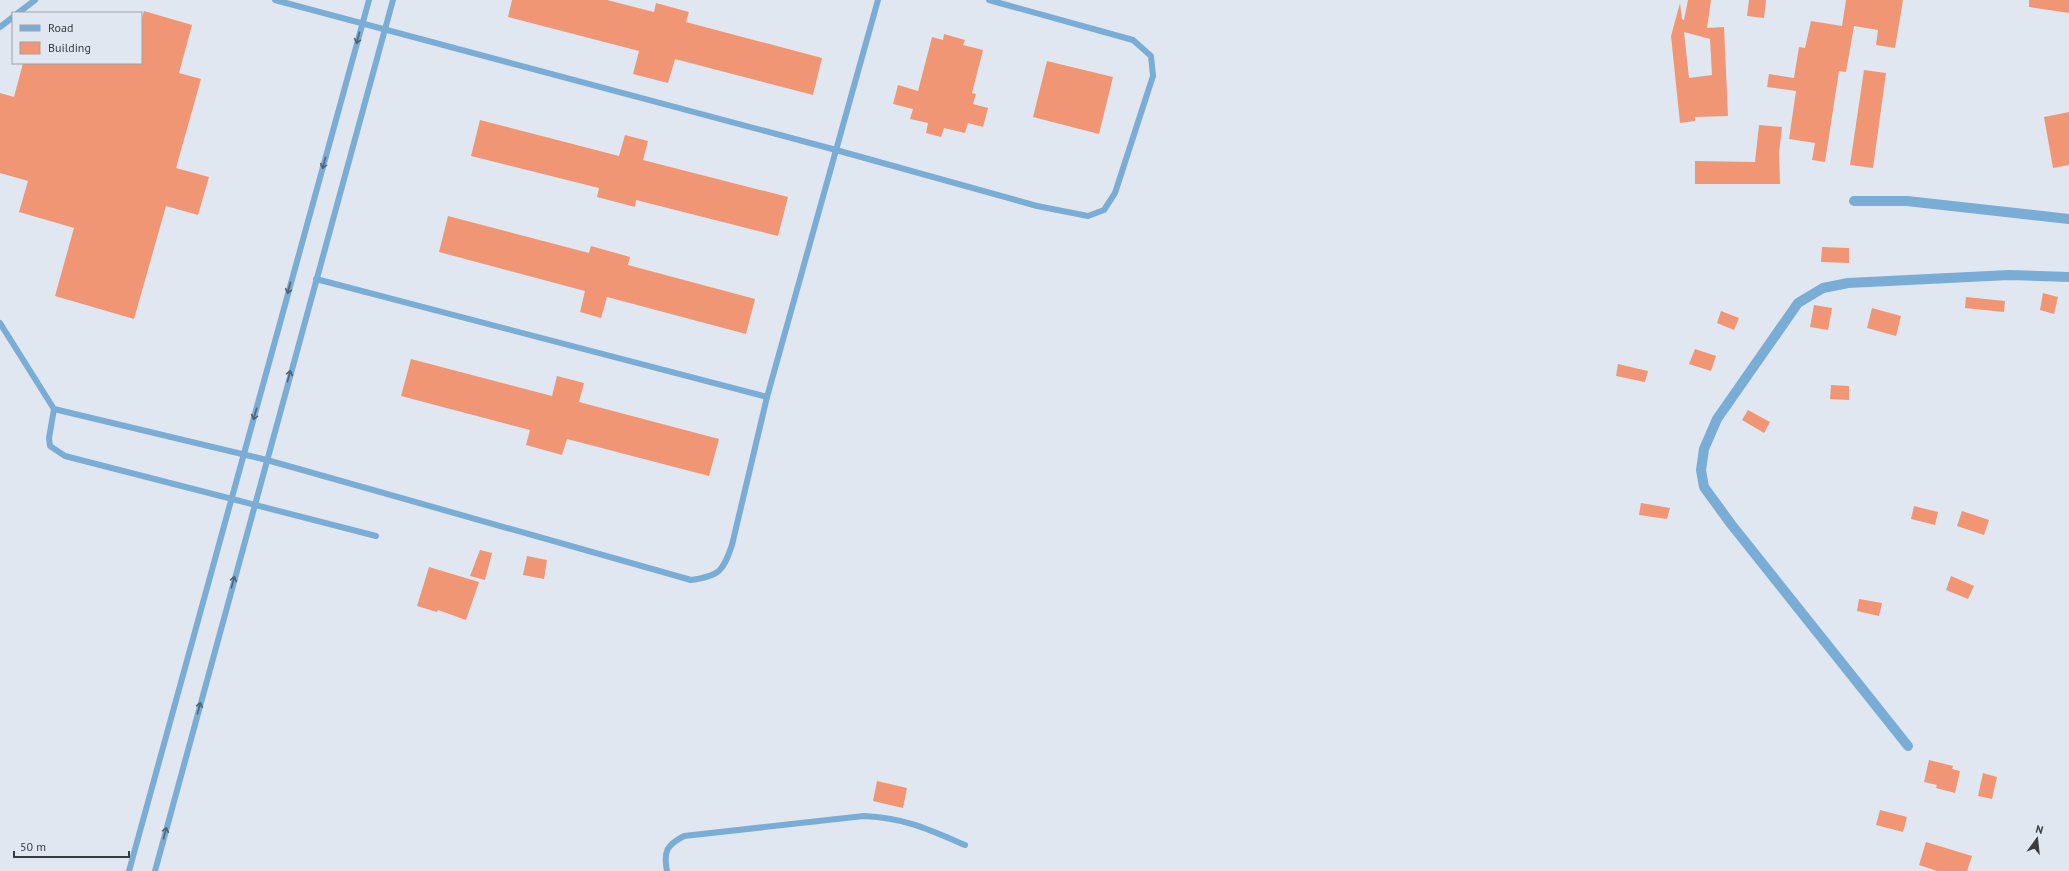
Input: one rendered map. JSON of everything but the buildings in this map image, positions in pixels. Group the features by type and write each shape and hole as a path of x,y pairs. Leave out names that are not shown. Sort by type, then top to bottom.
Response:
{"street":[{"path":"1854,201 1907,201 2069,219"},
{"path":"1908,746 1731,524 1704,487 1701,470 1704,449 1717,419 1798,303 1823,288 1848,283 2009,276 2069,277"}],"lane":[{"path":"19,12 35,0"},
{"path":"275,0 385,28 1037,206 1088,216 1104,210 1115,193 1153,76 1151,56 1133,40 989,0"},
{"path":"129,871 369,0"},
{"path":"155,871 393,0"},
{"path":"54,409 267,460 691,580 710,577 725,566 732,545 767,397 878,0"},
{"path":"0,27 12,18"},
{"path":"316,279 767,397"},
{"path":"0,322 54,409 49,438 50,446 56,451 65,456 231,500 255,504 376,536"},
{"path":"667,871 667,852 670,844 684,836 864,816 887,817 916,824 965,845"}]}
